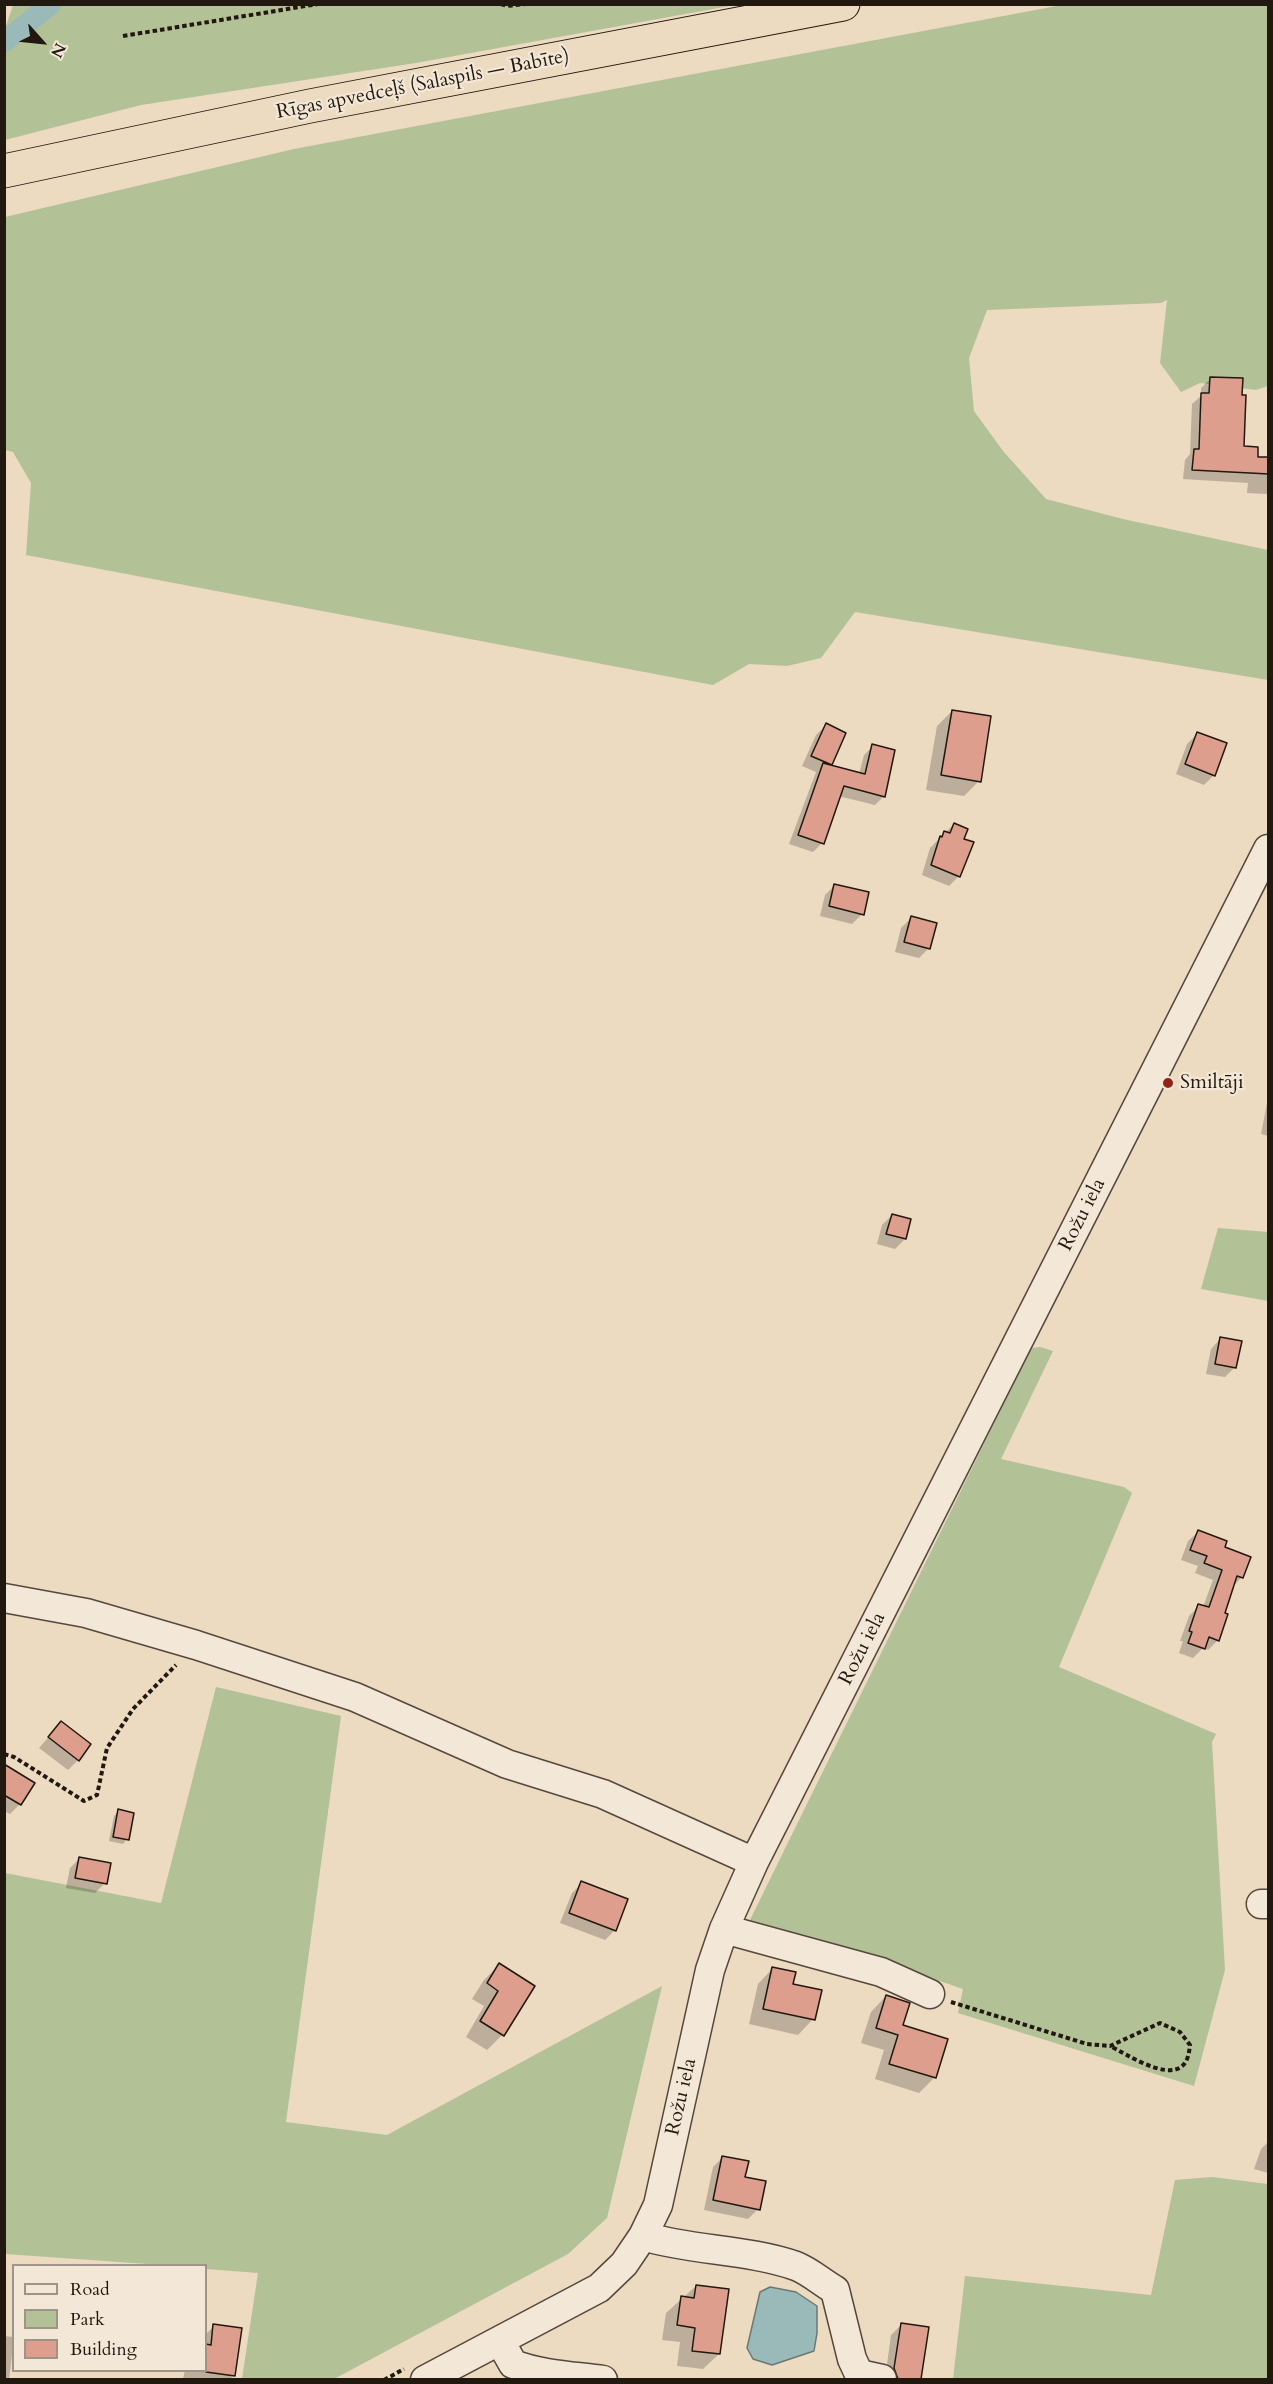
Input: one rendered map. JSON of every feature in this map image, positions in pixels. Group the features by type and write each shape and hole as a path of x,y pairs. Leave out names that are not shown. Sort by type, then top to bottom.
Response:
{"highway":[{"name":"Rīgas apvedceļš (Salaspils — Babīte)","path":"4,171 310,106 796,8 843,4"}],"street":[{"name":"Rožu iela","path":"425,2379 599,2288 624,2264 643,2236 658,2205 710,1970 723,1929 754,1862 1269,849"},
{"path":"4,1598 86,1612 355,1697 507,1764 603,1794 754,1862"},
{"path":"723,1929 881,1972 930,1994"},
{"path":"643,2236 665,2243 798,2266 835,2290 852,2359 859,2374 882,2379"},
{"path":"500,2341 513,2364 546,2374 603,2379"}],"path":[{"path":"123,36 318,4"},
{"path":"501,4 507,6 526,4"},
{"path":"4,1754 84,1801 97,1795 107,1748 133,1709 196,1645"},
{"path":"930,1994 1087,2044 1110,2046 1146,2065 1168,2071 1181,2067 1187,2059 1190,2045 1180,2032 1160,2023 1110,2046"}],"green space":[{"path":"13,4 735,5 416,63 141,105 5,140 5,29"},
{"path":"1062,5 1268,5 1268,386 1256,390 1200,383 1181,392 1160,363 1167,300 1161,303 987,310 969,358 974,411 1003,451 1046,499 1123,519 1268,550 1268,680 855,612 821,658 787,666 749,664 713,685 26,555 31,483 13,452 5,450 5,217 294,149"},
{"path":"1218,1228 1268,1232 1268,1301 1201,1289"},
{"path":"1040,1347 1053,1351 1001,1459 1124,1487 1132,1493 1059,1667 1216,1734 1212,1742 1225,1970 1194,2086 958,2013 963,1989 890,1964 748,1924 1031,1348"},
{"path":"216,1687 341,1716 286,2122 387,2135 662,1986 607,2218 568,2254 334,2379 242,2379 258,2273 207,2269 207,2264 148,2264 5,2254 5,1873 161,1903"},
{"path":"1212,2177 1268,2184 1268,2379 953,2379 965,2276 1151,2295 1175,2180"}],"water":[{"path":"770,2287 796,2292 817,2306 814,2351 772,2365 753,2359 747,2348 760,2292"}],"building":[{"path":"1210,377 1243,378 1242,395 1246,395 1244,446 1258,447 1258,457 1269,457 1269,474 1192,470 1194,449 1199,449 1201,393 1209,393"},
{"path":"952,710 991,716 981,782 941,775"},
{"path":"826,723 846,733 832,765 811,756"},
{"path":"1197,732 1227,743 1215,776 1185,764"},
{"path":"872,744 895,750 885,797 844,786 824,844 798,835 823,763 865,774"},
{"path":"954,823 968,829 964,839 974,842 960,877 931,865 940,836 942,837 944,831 950,833"},
{"path":"834,884 869,892 864,915 829,906"},
{"path":"911,916 937,923 930,949 904,942"},
{"path":"892,1214 911,1219 906,1239 886,1234"},
{"path":"1220,1337 1242,1341 1236,1368 1215,1364"},
{"path":"1198,1530 1227,1541 1225,1547 1251,1557 1243,1578 1237,1576 1219,1641 1209,1637 1205,1649 1188,1643 1192,1632 1189,1631 1198,1604 1209,1607 1222,1570 1204,1563 1207,1556 1190,1550"},
{"path":"61,1721 91,1744 79,1761 48,1737"},
{"path":"4,1764 35,1783 21,1805 4,1795"},
{"path":"118,1809 134,1813 129,1840 113,1837"},
{"path":"79,1857 111,1863 107,1884 75,1878"},
{"path":"581,1881 628,1899 616,1931 569,1913"},
{"path":"499,1963 535,1986 504,2036 480,2021 498,1991 487,1983"},
{"path":"772,1967 796,1972 793,1984 822,1990 815,2020 763,2009"},
{"path":"886,1995 910,2003 903,2025 948,2039 936,2078 889,2064 898,2035 876,2028"},
{"path":"722,2156 749,2161 745,2177 766,2181 760,2210 713,2200"},
{"path":"696,2285 729,2289 720,2354 692,2351 695,2328 677,2325 681,2296 694,2298"},
{"path":"901,2323 929,2327 921,2379 898,2379 894,2368"},
{"path":"213,2324 242,2328 235,2376 206,2372 207,2344 211,2345"}],"waterway":[{"path":"4,42 51,4"}],"place":[{"name":"Smiltāji","path":"1168,1083"}]}
